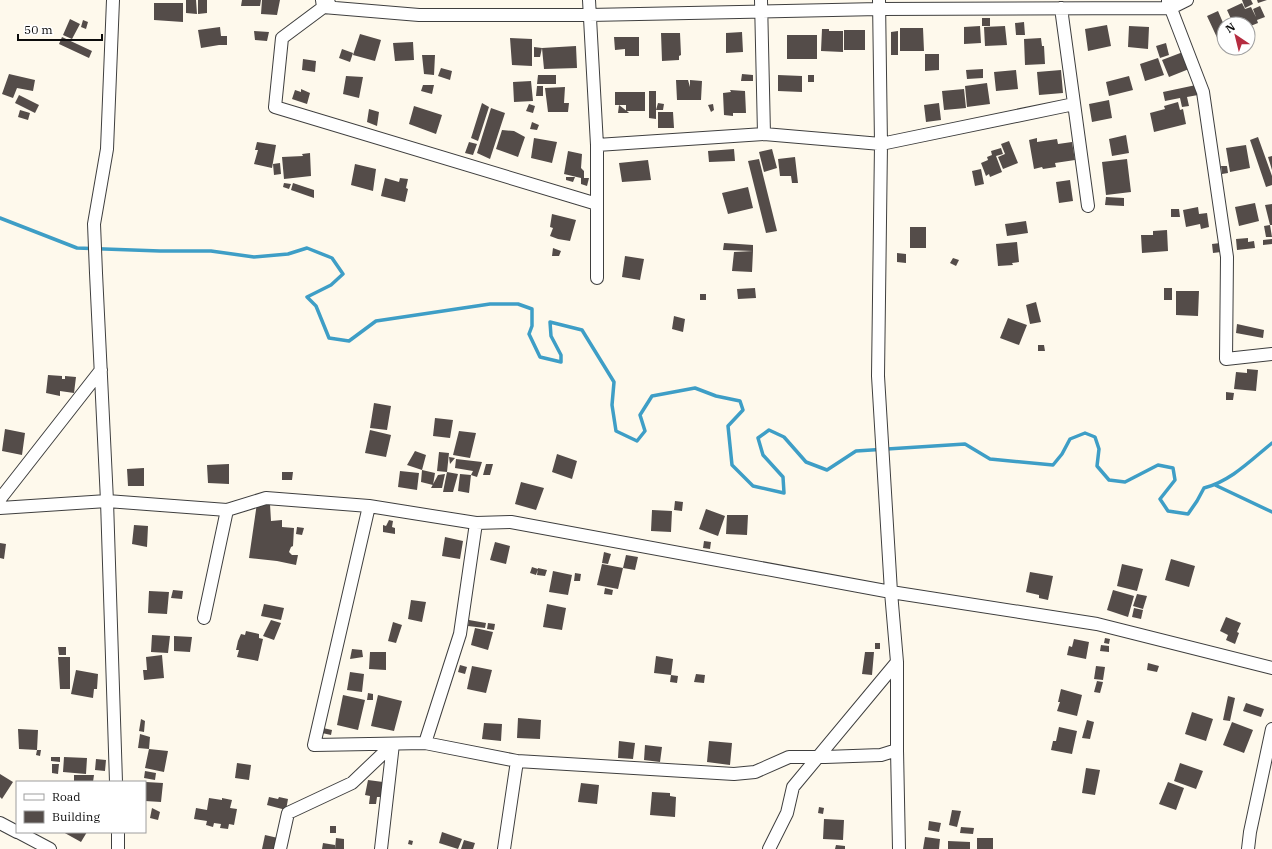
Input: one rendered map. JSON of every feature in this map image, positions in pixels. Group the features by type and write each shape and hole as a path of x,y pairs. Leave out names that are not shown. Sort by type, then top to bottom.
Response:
{"street":[{"path":"113,0 107,149 94,224 107,501 116,781"},
{"path":"333,0 323,4 282,38 275,107 597,204"},
{"path":"589,0 597,145 597,278"},
{"path":"323,4 419,15 589,15 761,6 879,4 1061,8 1169,4 1187,0"},
{"path":"879,4 881,144 878,376 891,592 897,662 899,849"},
{"path":"1169,4 1203,92 1227,256 1226,359 1272,354"},
{"path":"761,6 764,134"},
{"path":"1061,8 1088,206"},
{"path":"597,145 764,134 881,144 1074,104"},
{"path":"0,499 101,370"},
{"path":"0,508 107,501 227,510 266,498 369,506 476,523 511,522 891,592 1097,624 1272,668"},
{"path":"369,506 314,745 425,743 517,761 734,774 755,772 790,757 881,755 897,750"},
{"path":"204,618 227,510"},
{"path":"425,743 460,634 476,523"},
{"path":"769,849 787,813 793,787 897,662"},
{"path":"1248,849 1250,832 1272,729"},
{"path":"280,849 288,813 352,783 393,744"},
{"path":"381,849 393,744"},
{"path":"504,849 517,761"},
{"path":"0,823 16,831"},
{"path":"19,833 50,849"},
{"path":"118,833 118,849"}],"building":[{"path":"186,0 196,0 197,14 186,13"},
{"path":"198,0 207,0 207,13 198,14"},
{"path":"242,0 261,0 260,6 241,6"},
{"path":"262,0 280,0 277,15 261,14"},
{"path":"1242,0 1251,0 1253,4 1245,8"},
{"path":"1257,0 1267,0 1258,3"},
{"path":"154,3 183,3 183,22 154,20"},
{"path":"1242,3 1245,9 1251,7 1256,16 1230,16 1227,10"},
{"path":"1260,6 1265,17 1257,20 1258,23 1256,24 1256,16 1253,9"},
{"path":"1218,11 1220,16 1216,16 1216,35 1207,16"},
{"path":"982,18 990,18 990,26 982,26"},
{"path":"70,19 80,24 72,39 63,35"},
{"path":"83,20 88,22 86,29 81,27"},
{"path":"1024,22 1025,35 1016,35 1015,23"},
{"path":"1107,25 1111,46 1088,51 1085,29"},
{"path":"980,26 981,43 964,44 964,27"},
{"path":"1005,26 1007,45 985,46 984,27"},
{"path":"1129,26 1149,27 1148,49 1128,47"},
{"path":"220,27 221,36 227,36 227,45 201,48 198,30"},
{"path":"900,28 923,28 924,51 900,51"},
{"path":"822,29 829,29 829,31 843,31 843,52 821,51"},
{"path":"844,30 865,30 865,50 844,50"},
{"path":"254,31 269,32 267,41 255,40"},
{"path":"898,31 898,55 891,55 891,32"},
{"path":"742,32 743,52 726,53 726,33"},
{"path":"661,33 680,33 681,55 679,56 679,60 662,61"},
{"path":"360,34 381,40 375,61 353,55"},
{"path":"787,35 817,35 817,59 787,59"},
{"path":"62,37 92,51 89,58 59,44"},
{"path":"614,37 639,37 639,56 625,56 625,49 615,50"},
{"path":"510,38 532,39 532,66 512,65"},
{"path":"1041,38 1042,46 1044,46 1045,64 1025,65 1024,39"},
{"path":"413,42 414,60 395,61 393,43"},
{"path":"1166,43 1169,55 1160,58 1156,46"},
{"path":"576,46 577,68 544,69 542,48"},
{"path":"534,47 542,48 540,57 534,57"},
{"path":"342,49 353,53 350,62 339,58"},
{"path":"1183,52 1189,69 1169,77 1162,60"},
{"path":"925,54 939,54 939,70 925,71"},
{"path":"422,55 435,55 434,75 424,74"},
{"path":"1158,58 1164,75 1145,81 1140,64"},
{"path":"303,59 316,61 315,72 302,70"},
{"path":"441,68 452,71 450,80 438,76"},
{"path":"983,69 983,78 967,79 966,70"},
{"path":"1016,70 1018,89 996,91 994,72"},
{"path":"1061,70 1063,93 1039,95 1037,72"},
{"path":"9,74 35,80 33,91 17,88 13,98 2,94"},
{"path":"742,74 753,75 753,81 741,81"},
{"path":"538,75 556,75 556,84 537,84"},
{"path":"778,75 802,76 802,92 778,91"},
{"path":"808,75 814,75 814,82 808,82"},
{"path":"346,76 363,77 359,98 343,94"},
{"path":"1129,76 1133,90 1109,96 1106,82"},
{"path":"676,80 688,80 690,87 690,80 702,81 701,100 677,100"},
{"path":"531,81 533,101 514,102 513,82"},
{"path":"987,83 990,104 967,107 965,86"},
{"path":"423,85 434,85 432,94 421,91"},
{"path":"1196,85 1198,95 1187,97 1189,106 1182,107 1180,98 1165,101 1163,92"},
{"path":"537,86 543,86 543,96 536,96"},
{"path":"565,87 564,103 569,103 568,112 548,112 545,88"},
{"path":"301,89 310,93 307,104 292,99 295,90 301,92"},
{"path":"964,89 966,108 944,110 942,91"},
{"path":"730,90 745,91 746,113 733,113 733,116 724,115 723,93 731,92"},
{"path":"649,91 656,91 656,119 649,118"},
{"path":"615,92 645,92 645,111 626,111 626,105 615,105"},
{"path":"19,95 39,105 35,113 15,103"},
{"path":"1109,100 1112,118 1092,122 1089,104"},
{"path":"1178,102 1180,110 1183,109 1186,124 1154,132 1150,113 1165,109 1164,106"},
{"path":"482,103 489,107 478,141 471,138"},
{"path":"658,103 664,104 663,110 656,110"},
{"path":"939,103 941,120 926,122 924,105"},
{"path":"529,104 535,106 533,113 526,111"},
{"path":"713,104 714,110 711,112 708,105"},
{"path":"619,105 628,112 629,113 618,113"},
{"path":"414,106 442,115 436,134 409,124"},
{"path":"491,108 505,113 490,159 477,153"},
{"path":"369,109 379,112 377,126 367,122"},
{"path":"20,110 30,113 28,120 18,117"},
{"path":"658,112 673,112 674,128 658,128"},
{"path":"532,122 539,125 537,130 530,129"},
{"path":"502,130 514,131 525,137 518,157 496,149"},
{"path":"1126,135 1129,153 1112,156 1109,139"},
{"path":"1258,137 1272,176 1272,185 1266,187 1250,140"},
{"path":"534,138 557,142 552,163 531,158"},
{"path":"1037,138 1037,142 1057,139 1058,144 1072,142 1075,160 1055,163 1056,167 1043,169 1042,167 1034,169 1029,140"},
{"path":"1009,141 1018,163 1003,169 998,157 1005,154 1001,144"},
{"path":"257,142 276,145 272,168 254,164 258,150 255,150"},
{"path":"469,142 477,144 473,155 465,153"},
{"path":"1246,145 1250,168 1230,172 1226,148"},
{"path":"1001,148 1003,154 996,156 1002,172 990,177 989,174 986,176 981,163 988,160 987,157 992,155 991,151"},
{"path":"734,149 735,161 709,162 708,151"},
{"path":"772,149 777,168 764,172 759,152"},
{"path":"568,151 582,154 581,168 584,171 584,178 589,178 587,186 581,184 581,178 564,174"},
{"path":"310,153 311,176 284,179 282,157 303,156 302,154"},
{"path":"1272,156 1272,170 1268,157"},
{"path":"795,157 798,183 792,183 791,176 780,176 778,159"},
{"path":"759,159 777,231 766,233 748,161"},
{"path":"1127,159 1131,192 1106,195 1102,162"},
{"path":"648,160 651,180 622,182 619,163"},
{"path":"280,163 281,174 274,175 273,164"},
{"path":"355,164 376,169 373,191 351,185"},
{"path":"1221,166 1227,166 1228,173 1222,174"},
{"path":"981,169 984,184 975,186 972,171"},
{"path":"566,177 575,177 573,182 566,180"},
{"path":"385,178 399,182 400,178 408,179 406,188 408,189 405,202 381,196"},
{"path":"1070,180 1073,201 1059,203 1056,182"},
{"path":"284,183 291,184 289,189 283,187"},
{"path":"293,183 314,190 314,198 291,190"},
{"path":"748,187 753,208 728,214 722,193"},
{"path":"1106,197 1124,198 1124,206 1105,205"},
{"path":"1255,203 1259,221 1239,226 1235,207"},
{"path":"1272,204 1272,225 1270,225 1265,205"},
{"path":"1198,207 1199,214 1207,213 1209,227 1201,229 1200,224 1186,227 1183,210"},
{"path":"1171,209 1179,209 1180,217 1171,217"},
{"path":"552,214 576,220 570,241 550,236 553,228 550,227"},
{"path":"1026,221 1028,233 1007,236 1005,224"},
{"path":"1270,225 1272,237 1266,237 1264,226"},
{"path":"910,227 926,227 926,248 910,248"},
{"path":"1167,230 1168,251 1142,253 1141,235 1153,235 1153,231"},
{"path":"1248,238 1248,242 1254,241 1255,248 1237,250 1236,239"},
{"path":"1272,239 1272,244 1263,245 1263,240"},
{"path":"1017,242 1019,262 1012,263 1013,265 998,266 996,244"},
{"path":"724,243 753,245 753,251 723,250"},
{"path":"1220,243 1221,252 1213,253 1212,244"},
{"path":"553,248 561,251 559,256 552,256"},
{"path":"753,251 752,272 732,271 734,252"},
{"path":"897,253 906,254 906,263 897,262"},
{"path":"625,256 644,259 640,280 622,277"},
{"path":"953,258 959,260 956,266 950,263"},
{"path":"755,288 756,298 738,299 737,289"},
{"path":"1164,288 1172,288 1172,300 1164,300"},
{"path":"1176,291 1199,291 1198,316 1176,315"},
{"path":"700,294 706,294 706,300 700,300"},
{"path":"1036,302 1041,322 1030,324 1026,305"},
{"path":"674,316 685,319 683,332 672,329"},
{"path":"1008,318 1027,325 1019,345 1000,338"},
{"path":"1237,324 1264,330 1263,338 1236,333"},
{"path":"1038,345 1044,345 1045,351 1038,351"},
{"path":"1247,369 1258,370 1256,391 1234,389 1236,372 1247,373"},
{"path":"48,375 62,376 62,379 65,379 65,376 76,377 74,393 60,391 60,396 46,393"},
{"path":"1226,392 1234,393 1233,400 1226,400"},
{"path":"374,403 391,406 387,430 370,428"},
{"path":"435,418 453,420 450,438 433,436"},
{"path":"5,429 25,433 22,455 2,451"},
{"path":"370,430 391,435 386,457 365,453"},
{"path":"459,431 476,433 470,458 453,455"},
{"path":"415,451 426,455 422,470 407,465"},
{"path":"439,452 449,453 447,472 437,471"},
{"path":"557,454 577,461 572,479 552,472"},
{"path":"449,457 455,458 450,464"},
{"path":"456,459 482,462 477,477 471,475 473,471 455,468"},
{"path":"229,464 229,484 208,483 207,465"},
{"path":"486,464 493,464 490,475 483,475"},
{"path":"144,468 144,486 128,486 127,469"},
{"path":"422,470 435,473 433,485 421,482"},
{"path":"400,471 419,473 417,490 398,487"},
{"path":"282,472 293,472 292,480 282,480"},
{"path":"447,472 458,474 453,492 443,492"},
{"path":"445,474 442,488 431,488 438,475"},
{"path":"460,474 471,475 469,493 458,491"},
{"path":"521,482 544,488 536,510 515,504"},
{"path":"675,501 683,502 682,511 674,510"},
{"path":"257,503 270,504 271,521 282,520 282,527 294,528 293,546 289,552 292,555 298,555 296,565 249,558"},
{"path":"706,509 725,516 718,536 699,529"},
{"path":"652,510 672,511 671,532 651,531"},
{"path":"727,515 748,515 747,535 726,534"},
{"path":"389,520 393,521 392,527 395,528 395,534 383,532 383,525 386,526"},
{"path":"134,525 148,526 147,547 132,544"},
{"path":"297,527 304,528 302,535 296,534"},
{"path":"445,537 463,541 460,559 442,556"},
{"path":"704,541 711,542 710,549 703,548"},
{"path":"495,542 510,546 506,564 490,560"},
{"path":"0,543 6,544 4,559 0,558"},
{"path":"604,552 611,554 608,564 602,563"},
{"path":"626,555 638,557 635,570 623,568"},
{"path":"1171,559 1195,566 1189,587 1165,580"},
{"path":"602,564 623,568 618,589 597,585"},
{"path":"1122,564 1143,569 1137,591 1117,586"},
{"path":"532,567 538,569 536,575 530,573"},
{"path":"538,568 547,570 545,576 537,575"},
{"path":"553,571 572,575 568,595 549,592"},
{"path":"1030,572 1053,576 1048,600 1039,598 1039,595 1026,592"},
{"path":"575,573 581,574 580,581 574,581"},
{"path":"605,588 613,590 612,595 604,594"},
{"path":"173,590 183,591 182,599 171,598"},
{"path":"1113,590 1134,596 1128,617 1107,610"},
{"path":"149,591 169,592 167,614 148,613"},
{"path":"1137,594 1147,596 1143,609 1133,606"},
{"path":"411,600 426,602 422,622 408,619"},
{"path":"264,604 284,608 281,620 261,616"},
{"path":"547,604 566,608 562,630 543,627"},
{"path":"1134,608 1143,610 1141,619 1132,617"},
{"path":"1226,617 1241,623 1237,632 1239,633 1235,644 1226,640 1228,635 1220,631"},
{"path":"271,620 281,623 274,640 263,636"},
{"path":"469,620 486,623 485,628 468,626"},
{"path":"393,622 402,625 396,643 388,641"},
{"path":"488,623 495,624 494,630 487,629"},
{"path":"475,628 493,632 488,650 471,645"},
{"path":"246,631 259,634 259,638 263,639 258,661 237,657 239,650 236,650 238,641 241,634 245,635"},
{"path":"152,635 170,636 168,653 151,652"},
{"path":"174,636 192,637 190,652 174,651"},
{"path":"1105,638 1110,639 1109,644 1104,643"},
{"path":"1074,639 1089,642 1086,659 1067,655 1069,646 1072,647"},
{"path":"875,643 880,643 880,649 875,649"},
{"path":"1101,645 1109,646 1109,652 1100,651"},
{"path":"58,647 66,647 66,655 59,655"},
{"path":"352,649 362,650 363,657 350,659"},
{"path":"370,652 386,652 386,670 369,669"},
{"path":"865,652 874,652 872,675 862,674"},
{"path":"162,655 164,678 144,680 143,670 147,670 146,657"},
{"path":"656,656 673,659 671,675 654,673"},
{"path":"58,657 70,657 70,689 60,689"},
{"path":"1148,663 1159,666 1157,672 1147,670"},
{"path":"460,665 467,667 465,674 458,672"},
{"path":"472,666 492,670 486,693 467,689"},
{"path":"1096,666 1105,667 1103,680 1094,679"},
{"path":"76,670 98,674 97,689 94,689 93,698 71,694"},
{"path":"350,672 364,674 362,692 347,690"},
{"path":"696,674 705,675 704,683 694,682"},
{"path":"671,675 678,676 677,683 670,682"},
{"path":"1097,681 1103,682 1100,693 1094,692"},
{"path":"1061,689 1082,695 1077,716 1057,711 1060,702 1058,702"},
{"path":"368,693 373,694 373,700 367,700"},
{"path":"343,695 365,700 358,730 337,725"},
{"path":"378,695 402,701 394,731 371,726"},
{"path":"1228,696 1235,698 1230,721 1223,720"},
{"path":"1246,703 1264,709 1261,717 1243,711"},
{"path":"1192,712 1213,719 1206,741 1185,734"},
{"path":"518,718 541,720 540,739 517,738"},
{"path":"141,719 145,721 144,732 139,731"},
{"path":"1087,720 1094,722 1090,739 1082,738"},
{"path":"1232,722 1253,730 1244,753 1223,745"},
{"path":"484,723 502,724 501,741 482,739"},
{"path":"1059,727 1077,731 1072,754 1051,750 1053,741 1056,741"},
{"path":"323,728 332,730 331,735 322,733"},
{"path":"18,729 38,730 37,750 19,749"},
{"path":"140,734 150,737 149,749 138,748"},
{"path":"619,741 635,743 633,759 618,758"},
{"path":"709,741 732,743 730,765 707,762"},
{"path":"645,745 662,747 660,762 644,760"},
{"path":"149,749 168,751 164,772 145,768"},
{"path":"37,750 41,750 40,756 36,755"},
{"path":"51,757 60,757 60,762 51,761"},
{"path":"64,757 87,758 86,774 63,772"},
{"path":"96,759 106,760 105,771 95,770"},
{"path":"237,763 251,765 249,780 235,778"},
{"path":"1180,763 1203,771 1196,789 1174,781"},
{"path":"52,764 59,764 58,774 52,773"},
{"path":"1086,768 1100,770 1095,795 1082,793"},
{"path":"145,771 156,773 155,780 144,778"},
{"path":"0,774 13,782 2,799 0,797"},
{"path":"74,775 94,775 93,781 74,781"},
{"path":"368,780 383,782 381,797 377,797 376,804 369,804 370,796 365,795"},
{"path":"146,782 163,783 161,802 146,801"},
{"path":"1168,782 1184,788 1176,810 1159,804"},
{"path":"581,783 599,785 597,804 578,802"},
{"path":"652,792 670,793 670,796 676,797 675,817 650,815"},
{"path":"269,797 288,799 286,810 267,805"},
{"path":"209,798 232,800 230,808 237,809 234,825 229,824 228,829 220,828 221,824 214,823 213,827 206,825 207,821 194,819 196,808 207,810"},
{"path":"819,807 824,808 823,814 818,813"},
{"path":"152,808 160,812 158,820 150,818"},
{"path":"952,810 961,811 957,827 949,825"},
{"path":"824,819 844,820 843,840 823,839"},
{"path":"929,821 941,823 939,832 928,830"},
{"path":"330,826 336,826 336,833 330,833"},
{"path":"961,827 974,828 973,834 960,833"},
{"path":"442,832 462,839 458,849 439,843"},
{"path":"65,833 86,833 81,842"},
{"path":"265,835 278,838 276,849 262,849"},
{"path":"925,837 940,839 939,849 923,849"},
{"path":"336,838 344,839 344,849 335,849"},
{"path":"977,838 993,838 993,849 977,849"},
{"path":"409,840 413,841 412,845 408,844"},
{"path":"464,840 475,843 473,849 461,849"},
{"path":"948,841 970,842 970,849 948,849"},
{"path":"323,843 335,845 335,849 322,849"},
{"path":"836,845 845,846 845,849 835,849"}],"waterway":[{"path":"0,218 77,248 211,251 254,257 288,254 307,248 332,258 343,274 331,285 307,297 316,306 329,338 349,341 376,321 490,304 518,304 532,309 532,326 529,334 540,357 561,362 561,355 551,336 550,322 582,330 614,382 612,405 616,431 637,441 645,431 640,415 652,396 695,388 716,396 740,401 743,410 728,426 732,465 753,486 784,493 783,477 763,455 758,438 769,430 784,437 806,462 827,470 856,451 965,444 990,459 1053,465 1062,454 1070,439 1085,433 1095,437 1099,449 1097,466 1109,480 1125,482 1158,465 1173,468 1175,480 1160,499 1168,511 1188,514 1204,488 1214,485 1232,475 1272,443"},
{"path":"1215,485 1272,512"}]}
